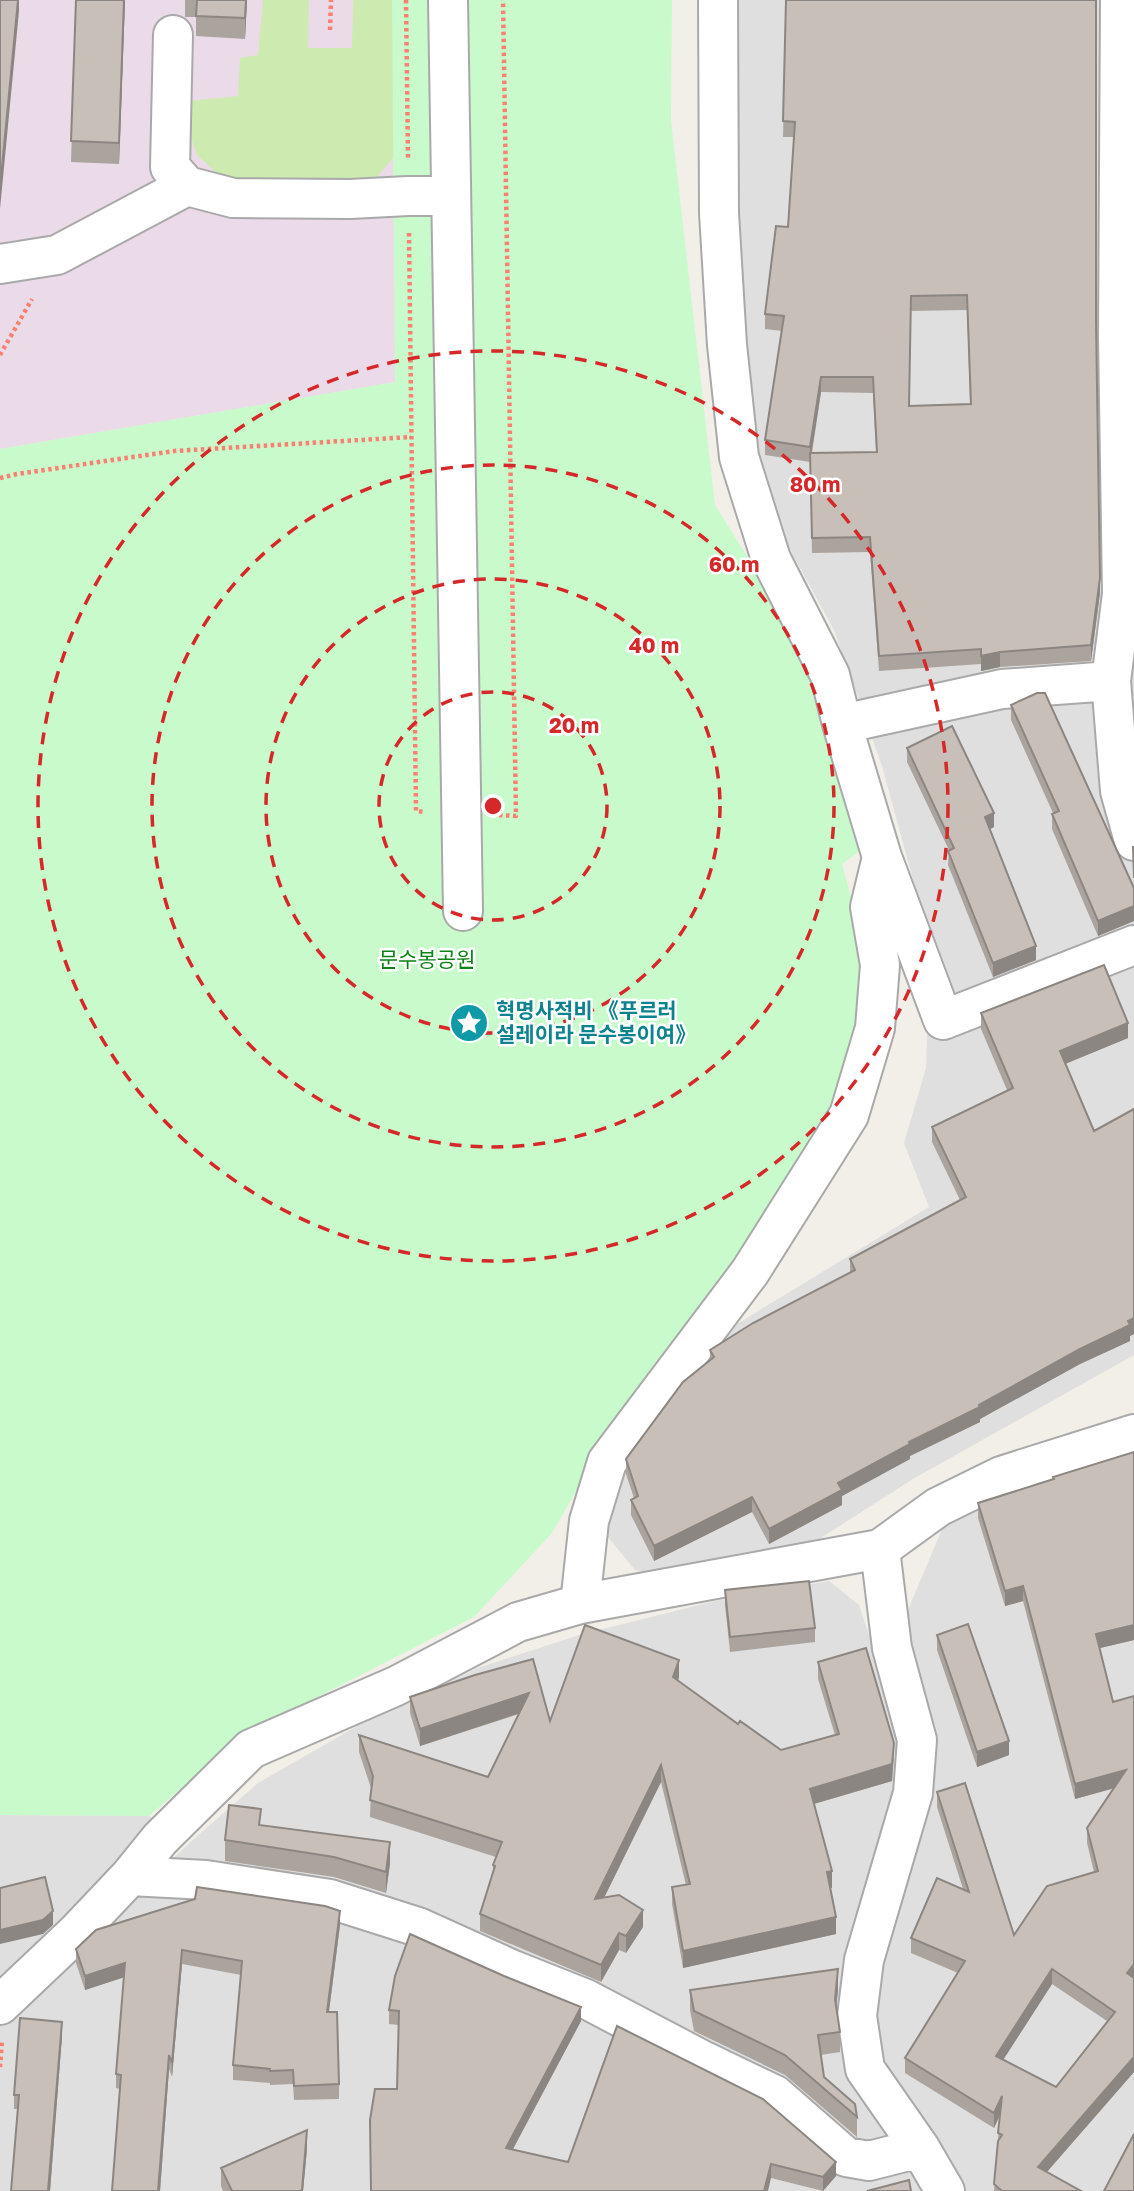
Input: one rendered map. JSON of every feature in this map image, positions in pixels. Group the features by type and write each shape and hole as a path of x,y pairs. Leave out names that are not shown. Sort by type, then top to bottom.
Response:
{"street":[{"path":"448,0 463,911"},
{"path":"718,0 719,213 727,345 739,457 771,559 830,675 882,857 943,1020 1134,945"},
{"path":"1119,0 1118,337 1122,594 1111,681 1120,791 1134,841"},
{"path":"173,35 170,167 187,187 233,198 451,196"},
{"path":"0,264 57,255 187,187"},
{"path":"842,724 1002,689 1111,681"},
{"path":"580,1604 589,1521 607,1462 750,1272 849,1115 875,1028 880,965 870,907 882,857"},
{"path":"0,2005 77,1932 130,1876 160,1839 251,1749 396,1686 518,1622 580,1604 880,1549 939,1507 1001,1476 1134,1433"},
{"path":"880,1549 892,1648 917,1740 913,1793 864,1961 857,2016 865,2069 920,2148 945,2191"},
{"path":"130,1876 206,1880 330,1899 418,1927 513,1970 586,1999 775,2095 846,2157 869,2161 920,2148"}],"path":[{"path":"330,30 331,0"},
{"path":"406,0 416,811 516,816 503,0"},
{"path":"0,355 57,255"},
{"path":"0,478 174,451 411,437"}],"shaded area":[{"path":"0,0 392,0 396,382 0,449"},
{"path":"737,0 1134,0 1134,1355 913,1479 802,1550 673,1578 635,1570 608,1537 606,1483 650,1413 737,1324 929,1207 904,1143 926,1068 930,942 882,766 834,630 781,533 749,447 735,283"},
{"path":"1134,1457 1134,2191 965,2191 948,2155 879,2066 873,1981 926,1781 902,1624 948,1515"},
{"path":"829,1581 859,1605 903,1739 905,1784 849,2018 929,2191 0,2191 0,2020 195,1838 258,1783 366,1721 478,1668 579,1635 715,1601"},
{"path":"0,1815 149,1816 160,1822 0,1986"}],"green space":[{"path":"263,0 309,0 308,48 352,48 353,0 397,0 397,154 371,183 223,179 197,155 189,132 189,101 238,96 240,58 258,55"},
{"name":"문수봉공원","path":"392,0 672,0 671,120 715,505 790,625 845,771 860,851 842,864 859,926 862,1019 841,1108 734,1266 599,1451 552,1533 474,1617 245,1734 149,1816 0,1815 0,449 395,382"}],"building":[{"path":"0,0 18,0 0,188"},
{"path":"76,0 124,0 119,143 71,141"},
{"path":"197,0 246,0 245,18 196,16"},
{"path":"786,0 1096,0 1096,322 1100,578 1091,645 981,656 981,649 879,656 870,537 812,538 810,453 877,452 873,377 821,377 810,447 765,440 784,316 765,314 776,226 788,227 795,122 783,121","holes":["967,295 971,404 909,406 911,296"]},
{"path":"1037,693 1045,693 1134,888 1134,906 1098,921 1052,814 1059,811 1011,705"},
{"path":"952,726 994,813 985,817 1036,946 993,963 948,851 954,848 907,748"},
{"path":"1104,965 1128,1023 1060,1051 1094,1131 1134,1109 1134,1318 1128,1321 1130,1325 1080,1349 979,1405 980,1407 909,1442 910,1444 838,1483 842,1490 769,1529 752,1497 654,1546 631,1500 638,1496 626,1459 683,1382 714,1357 710,1350 753,1323 855,1270 850,1259 966,1197 932,1127 1013,1088 981,1013"},
{"path":"1134,1452 1134,1625 1096,1634 1113,1702 1134,1696 1134,1964 1127,1973 1134,1978 1134,2057 1038,2167 1081,2191 1002,2191 994,2184 998,2141 1002,2135 998,2133 1002,2096 994,2113 905,2058 965,1961 911,1938 937,1878 969,1892 937,1792 965,1783 1014,1935 1047,1886 1098,1871 1087,1828 1126,1770 1075,1784 1023,1586 1005,1591 978,1503 1054,1479 1053,1477","holes":["1052,1969 1115,2012 1056,2087 996,2056"]},
{"path":"809,1581 815,1628 730,1637 725,1590"},
{"path":"968,1624 1009,1741 977,1752 937,1635"},
{"path":"585,1625 679,1660 673,1677 738,1724 740,1721 781,1750 839,1734 818,1662 866,1648 894,1743 892,1764 810,1789 832,1871 827,1872 836,1917 683,1951 672,1887 690,1884 661,1765 595,1899 619,1895 643,1910 626,1936 619,1933 601,1965 480,1914 502,1842 370,1800 373,1776 359,1735 488,1777 529,1693 420,1729 410,1697 533,1659 550,1721"},
{"path":"229,1805 261,1809 259,1825 390,1842 386,1872 334,1857 225,1840"},
{"path":"45,1877 53,1911 43,1920 0,1930 0,1888"},
{"path":"197,1887 325,1906 340,1911 327,2012 337,2012 339,2084 294,2086 293,2070 270,2071 233,2065 242,1961 182,1950 172,2063 169,2055 158,2191 112,2191 121,2075 116,2074 125,1963 85,1976 76,1949 96,1930 195,1899"},
{"path":"410,1934 581,2007 506,2148 568,2162 617,2026 763,2099 836,2162 823,2177 771,2164 764,2191 371,2191 370,2120 375,2089 397,2089 399,2011 389,2010 395,1976"},
{"path":"838,1969 835,1999 840,2032 818,2035 824,2077 855,2104 857,2117 785,2055 694,2011 690,1990"},
{"path":"20,2018 62,2022 48,2191 11,2191 19,2095 14,2095"},
{"path":"307,2130 302,2190 232,2191 221,2168"},
{"path":"1134,2134 1134,2191 1104,2191"},
{"path":"909,2180 911,2191 867,2191"}],"place":[{"name":"혁명사적비 《푸르러 설레이라 문수봉이여》","path":"469,1023"}]}
